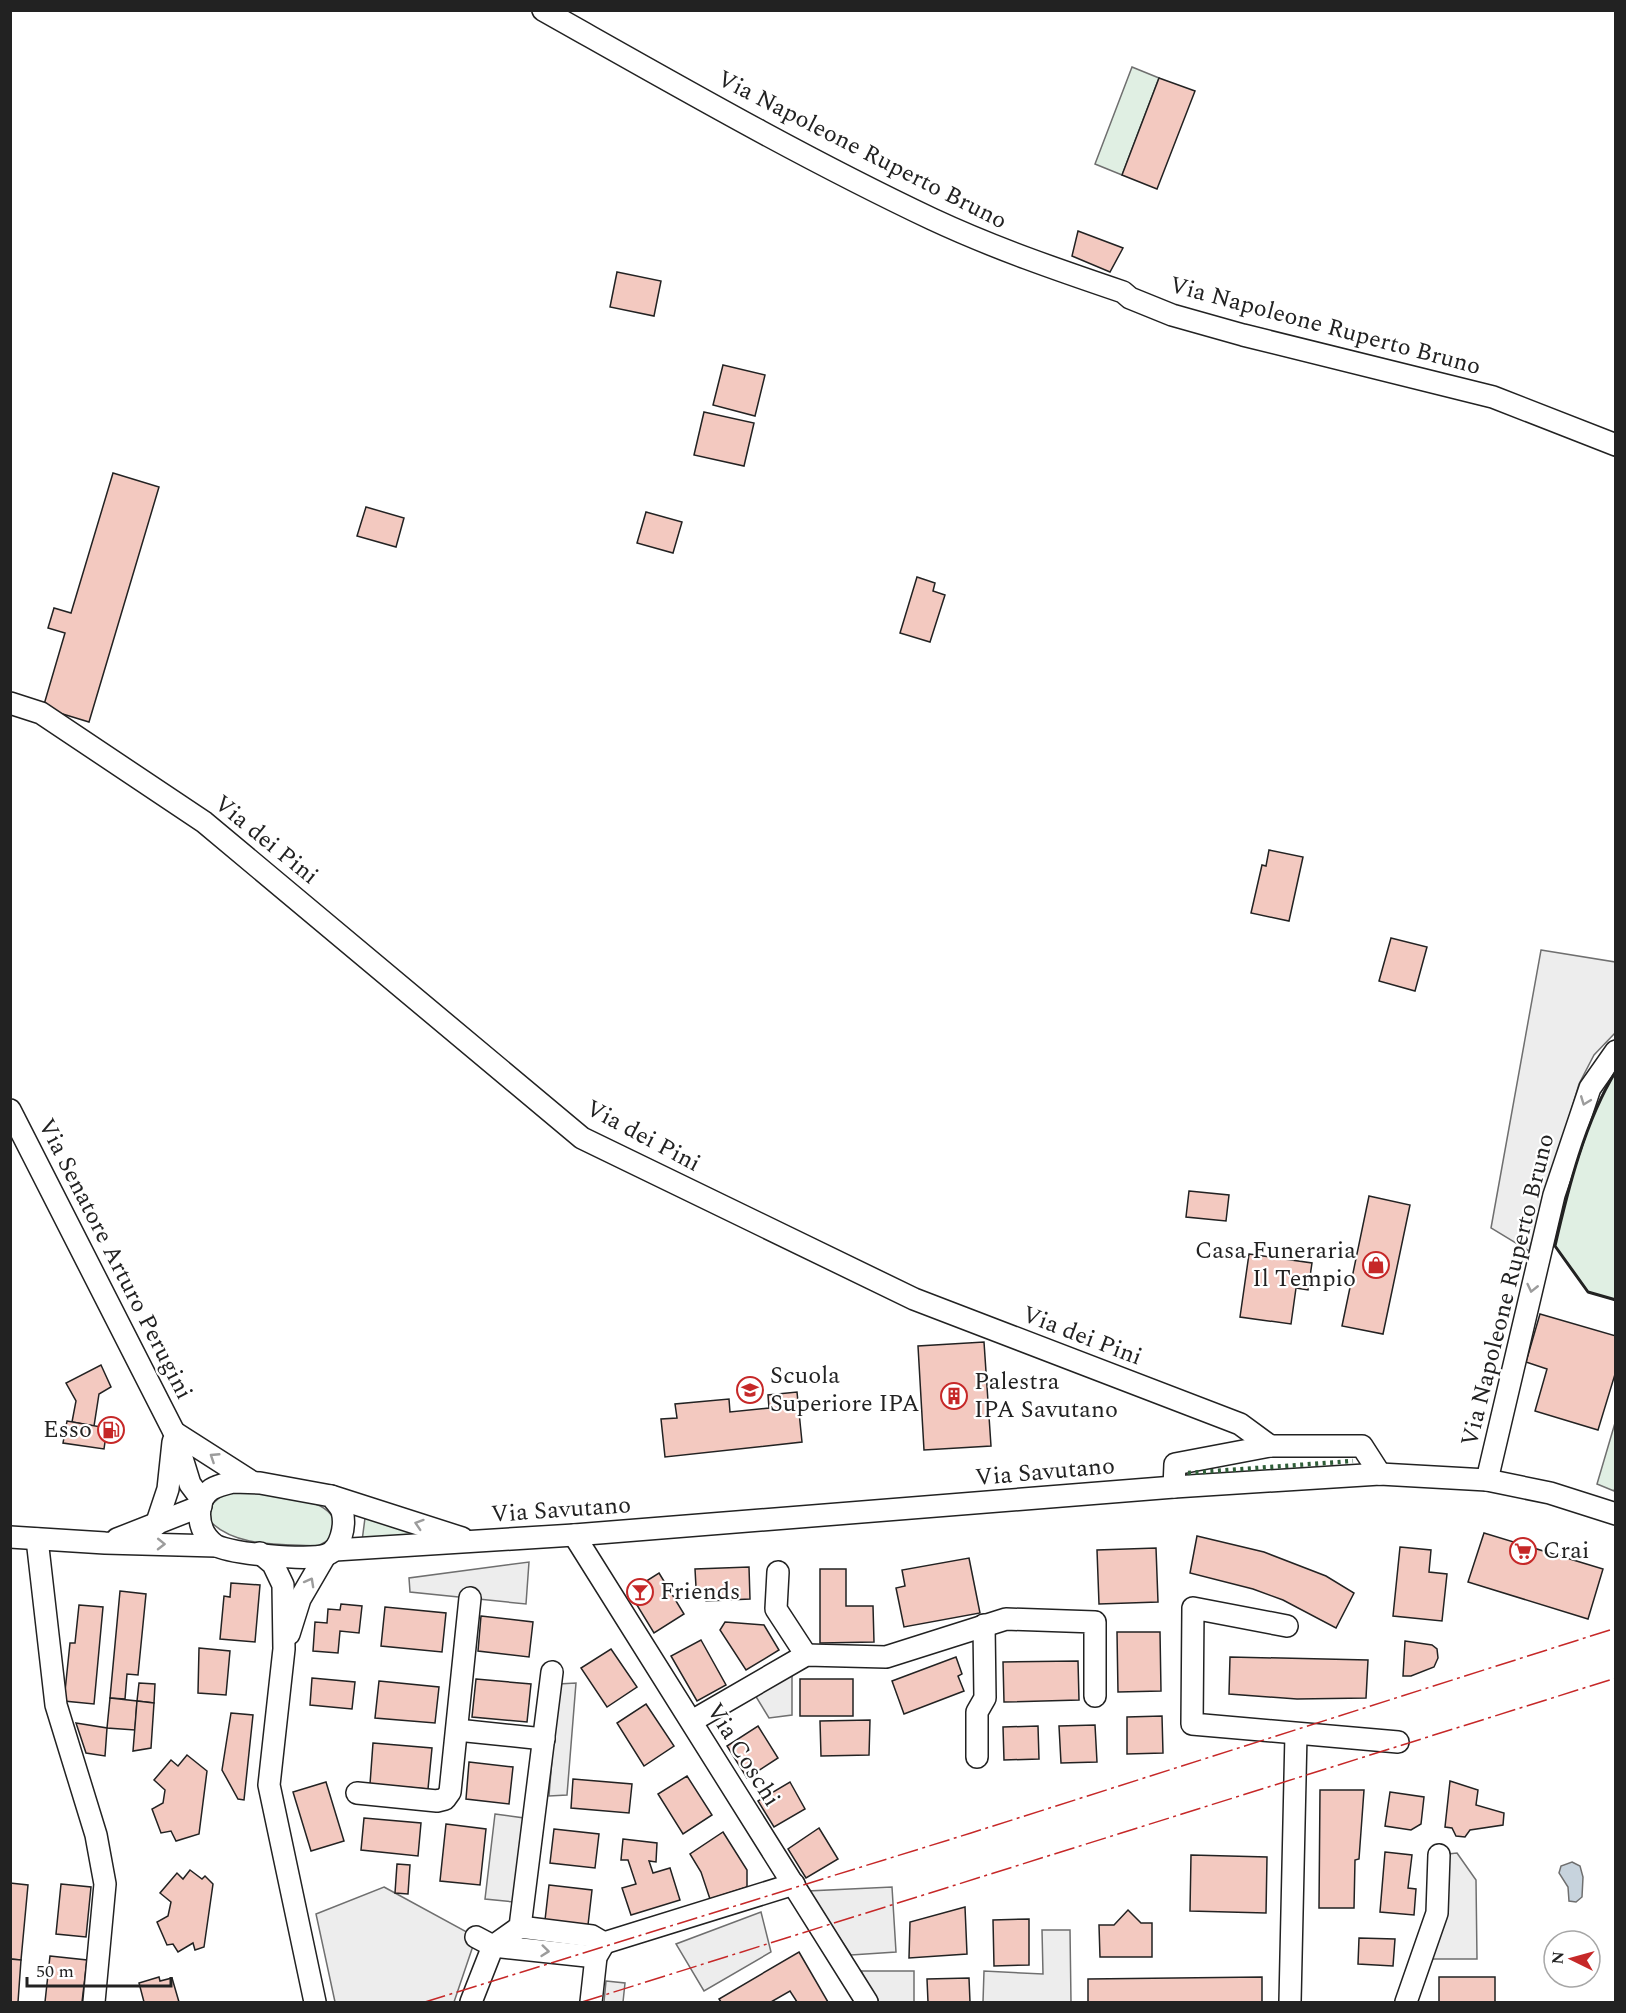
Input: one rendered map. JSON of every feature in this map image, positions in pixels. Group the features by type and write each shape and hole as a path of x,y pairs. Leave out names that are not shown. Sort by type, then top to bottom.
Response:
{"street":[{"name":"Via Napoleone Ruperto Bruno","path":"543,10 816,161 932,219 1019,256 1123,292 1130,298 1172,315 1493,397 1616,445"},
{"name":"Via dei Pini","path":"10,703 41,713 204,822 582,1138 914,1299 1240,1424 1270,1446"},
{"name":"Via Napoleone Ruperto Bruno","path":"1487,1480 1554,1195 1590,1088 1616,1051"},
{"name":"Via Senatore Arturo Perugini","path":"10,1110 174,1432 190,1484 201,1503"},
{"path":"156,1525 168,1489 174,1432 253,1483"},
{"path":"1174,1487 1175,1464 1270,1446 1362,1446 1380,1474"},
{"name":"Via Savutano","path":"105,1543 216,1546 260,1553 330,1553 1174,1487 1380,1474 1487,1480 1551,1493 1616,1514"},
{"path":"216,1546 206,1536 199,1522 201,1503 205,1493 215,1486 232,1482 253,1483 331,1496 474,1542"},
{"path":"284,1648 300,1599 344,1529 342,1510 331,1496"},
{"path":"10,1537 105,1543 156,1525 201,1503"},
{"name":"Via Coschi","path":"574,1535 867,2002"},
{"path":"37,1539 56,1705 96,1835 105,1884 94,2002"},
{"path":"260,1553 273,1564 283,1585 284,1648 269,1785 315,2002"},
{"path":"778,1572 776,1609 806,1655"},
{"path":"357,1793 445,1799 450,1792 470,1598"},
{"path":"1287,1626 1193,1608 1192,1724 1398,1742"},
{"path":"692,1721 806,1655 886,1657 1006,1619 1095,1622 1095,1696"},
{"path":"977,1757 977,1712 985,1698 984,1625"},
{"path":"520,1927 552,1672"},
{"path":"457,1730 544,1739"},
{"path":"1290,2002 1296,1734"},
{"path":"1406,2002 1437,1913 1439,1855"},
{"path":"484,1941 600,1950 794,1884"},
{"path":"484,1941 520,1927 592,1936 600,1950 591,2002"},
{"path":"471,2002 484,1941"}],"green space":[{"path":"1132,67 1159,78 1122,175 1095,164"},
{"path":"1615,1071 1615,1300 1588,1292 1555,1246 1586,1134 1594,1112"},
{"path":"1615,1423 1616,1485 1614,1491 1597,1484"},
{"path":"246,1491 299,1499 324,1508 332,1516 335,1526 332,1536 318,1546 259,1543 231,1535 208,1519 210,1506 226,1492"},
{"path":"365,1518 417,1533 416,1538 362,1541"}],"shaded area":[{"path":"1541,950 1615,962 1615,1033 1594,1055 1579,1084 1529,1251 1491,1228"},
{"path":"529,1562 526,1604 410,1592 409,1578"},
{"path":"792,1671 792,1715 769,1718 755,1695"},
{"path":"576,1683 567,1795 549,1796 558,1684"},
{"path":"495,1814 524,1818 514,1902 485,1899"},
{"path":"1457,1853 1476,1880 1477,1959 1431,1959 1439,1855"},
{"path":"1572,1862 1580,1866 1583,1877 1582,1897 1576,1902 1569,1901 1568,1887 1559,1873 1561,1866"},
{"path":"384,1887 476,1937 454,2002 335,2002 316,1914"},
{"path":"892,1887 896,1952 851,1955 808,1891"},
{"path":"761,1912 771,1952 704,1991 676,1944"},
{"path":"1042,1930 1070,1930 1071,2002 983,2002 984,1971 1043,1974"},
{"path":"861,1971 914,1971 914,2002 877,2002"},
{"path":"606,1981 625,1983 623,2002 604,2002"}],"building":[{"path":"1159,78 1195,91 1157,189 1122,175"},
{"path":"1078,231 1123,248 1110,272 1072,256"},
{"path":"617,272 661,281 654,316 610,307"},
{"path":"723,365 765,375 755,416 713,405"},
{"path":"704,412 754,423 744,466 694,455"},
{"path":"113,473 159,487 89,722 43,708 65,633 48,628 54,608 71,613"},
{"path":"366,507 404,518 396,547 357,536"},
{"path":"646,512 682,522 673,553 637,543"},
{"path":"917,577 935,583 933,591 945,595 930,642 900,633"},
{"path":"1269,850 1303,857 1289,921 1251,913 1262,865 1266,866"},
{"path":"1391,938 1427,947 1415,991 1379,981"},
{"path":"1189,1191 1229,1195 1226,1221 1186,1217"},
{"name":"Casa Funeraria Il Tempio","path":"1369,1196 1410,1205 1383,1334 1342,1326"},
{"path":"1249,1254 1312,1263 1308,1290 1296,1288 1291,1324 1240,1317"},
{"path":"1540,1314 1616,1336 1616,1371 1598,1430 1535,1411 1547,1369 1526,1362"},
{"name":"Palestra IPA Savutano","path":"984,1342 991,1446 924,1450 918,1346"},
{"path":"101,1365 111,1387 99,1394 94,1426 72,1422 76,1401 66,1383"},
{"path":"797,1392 802,1442 665,1457 661,1419 677,1418 675,1404 729,1399 730,1412 769,1408 768,1395"},
{"path":"67,1421 107,1428 104,1449 63,1443"},
{"path":"1484,1533 1603,1569 1588,1619 1468,1582"},
{"path":"1197,1536 1264,1552 1326,1576 1354,1593 1336,1628 1283,1600 1253,1589 1190,1573"},
{"path":"1400,1547 1431,1550 1429,1572 1447,1574 1442,1621 1393,1616"},
{"path":"1156,1548 1158,1602 1099,1604 1097,1550"},
{"path":"969,1558 980,1613 904,1627 896,1588 905,1586 902,1570"},
{"path":"749,1567 750,1599 706,1601 696,1587 695,1569"},
{"path":"820,1569 846,1569 846,1606 873,1606 874,1642 820,1643"},
{"path":"659,1573 684,1614 654,1633 629,1592"},
{"path":"231,1583 260,1585 255,1642 220,1639 224,1596 230,1597"},
{"path":"120,1591 146,1594 138,1675 127,1674 125,1699 110,1698"},
{"path":"341,1604 362,1606 359,1633 340,1631 338,1653 313,1651 315,1622 327,1623 328,1609 340,1610"},
{"path":"79,1605 103,1607 94,1704 64,1701 70,1643 75,1643"},
{"path":"385,1607 446,1613 442,1652 381,1646"},
{"path":"481,1616 533,1622 529,1657 478,1651"},
{"path":"725,1622 764,1625 779,1650 746,1670 720,1630"},
{"path":"1117,1632 1160,1632 1161,1691 1118,1692"},
{"path":"701,1640 726,1685 697,1701 671,1656"},
{"path":"1405,1641 1432,1645 1437,1649 1438,1658 1434,1667 1411,1676 1403,1676"},
{"path":"199,1648 230,1651 226,1695 198,1693"},
{"path":"611,1649 637,1687 607,1707 581,1668"},
{"path":"956,1657 962,1674 958,1676 964,1691 904,1714 892,1681"},
{"path":"1230,1657 1368,1660 1366,1698 1297,1699 1229,1694"},
{"path":"1078,1661 1079,1700 1004,1702 1003,1662"},
{"path":"312,1678 355,1682 352,1709 310,1705"},
{"path":"476,1679 531,1684 527,1722 472,1717"},
{"path":"800,1679 853,1679 853,1716 800,1716"},
{"path":"379,1681 439,1687 435,1723 375,1718"},
{"path":"139,1683 155,1684 154,1703 137,1701"},
{"path":"110,1698 137,1701 135,1730 107,1728"},
{"path":"137,1701 154,1703 151,1748 133,1751"},
{"path":"646,1704 674,1746 644,1766 617,1723"},
{"path":"231,1713 253,1715 244,1800 238,1799 222,1770"},
{"path":"1162,1716 1163,1753 1127,1754 1127,1717"},
{"path":"870,1720 869,1755 821,1756 820,1721"},
{"path":"76,1723 107,1728 105,1756 86,1753"},
{"path":"1095,1725 1097,1762 1061,1763 1059,1726"},
{"path":"758,1726 778,1758 747,1778 727,1746"},
{"path":"1038,1726 1039,1759 1004,1760 1003,1727"},
{"path":"373,1743 432,1748 428,1789 370,1784"},
{"path":"187,1755 207,1771 199,1834 176,1841 171,1831 161,1833 152,1809 163,1803 165,1790 154,1780 171,1760 178,1766"},
{"path":"469,1762 513,1767 509,1804 466,1799"},
{"path":"687,1776 712,1815 683,1834 658,1794"},
{"path":"573,1779 632,1784 629,1813 571,1808"},
{"path":"1450,1781 1478,1790 1476,1805 1504,1813 1503,1825 1470,1830 1465,1837 1456,1836 1452,1828 1445,1827"},
{"path":"326,1782 344,1841 311,1851 293,1792"},
{"path":"790,1782 805,1809 774,1827 758,1801"},
{"path":"1320,1790 1364,1790 1359,1859 1355,1860 1354,1908 1319,1908"},
{"path":"1390,1792 1424,1797 1421,1824 1411,1830 1385,1826"},
{"path":"364,1818 421,1823 418,1856 361,1850"},
{"path":"446,1824 486,1829 480,1885 440,1881"},
{"path":"819,1828 838,1859 806,1878 788,1849"},
{"path":"554,1829 599,1834 595,1868 550,1863"},
{"path":"723,1832 747,1870 747,1887 710,1899 701,1872 690,1854"},
{"path":"623,1839 657,1843 656,1862 649,1861 653,1873 670,1868 680,1900 631,1915 622,1888 636,1884 628,1860 621,1860"},
{"path":"1385,1852 1412,1855 1408,1888 1416,1889 1414,1915 1380,1912"},
{"path":"1191,1855 1267,1857 1266,1913 1190,1911"},
{"path":"397,1864 410,1865 408,1894 395,1893"},
{"path":"190,1870 202,1879 205,1876 213,1884 204,1947 195,1950 193,1943 178,1952 173,1944 167,1945 157,1922 168,1916 171,1902 160,1893 177,1873 183,1879"},
{"path":"10,1883 28,1885 21,1960 10,1959"},
{"path":"61,1884 91,1887 86,1937 56,1934"},
{"path":"549,1885 592,1890 588,1925 545,1920"},
{"path":"965,1907 967,1954 909,1958 910,1922"},
{"path":"1128,1910 1141,1923 1152,1923 1152,1957 1100,1957 1099,1925 1114,1925"},
{"path":"1029,1919 1029,1965 994,1966 993,1920"},
{"path":"1359,1938 1395,1939 1393,1966 1358,1964"},
{"path":"799,1952 828,2002 797,2002 790,1991 771,2002 721,2002 719,1999"},
{"path":"50,1956 87,1960 82,2002 45,2002"},
{"path":"10,1959 21,1960 18,2002 10,2002"},
{"path":"159,1977 160,1981 172,1978 179,2002 144,2002 139,1983"},
{"path":"1262,1977 1262,2002 1088,2002 1088,1979"},
{"path":"1439,1977 1495,1977 1495,2002 1439,2002"},
{"path":"969,1978 970,2002 928,2002 927,1979"}],"hedge":[{"path":"1188,1473 1353,1461"}],"wall":[{"path":"1616,1071 1595,1111 1587,1133 1572,1179 1555,1246 1588,1292 1616,1300"}],"power":[{"path":"425,2002 971,1833 1616,1628"},
{"path":"582,2002 1616,1678"}],"place":[{"name":"Casa Funeraria Il Tempio","path":"1376,1265"},
{"name":"Scuola Superiore IPA","path":"750,1390"},
{"name":"Palestra IPA Savutano","path":"954,1396"},
{"name":"Esso","path":"111,1430"},
{"name":"Crai","path":"1523,1551"},
{"name":"Friends","path":"640,1592"}]}
